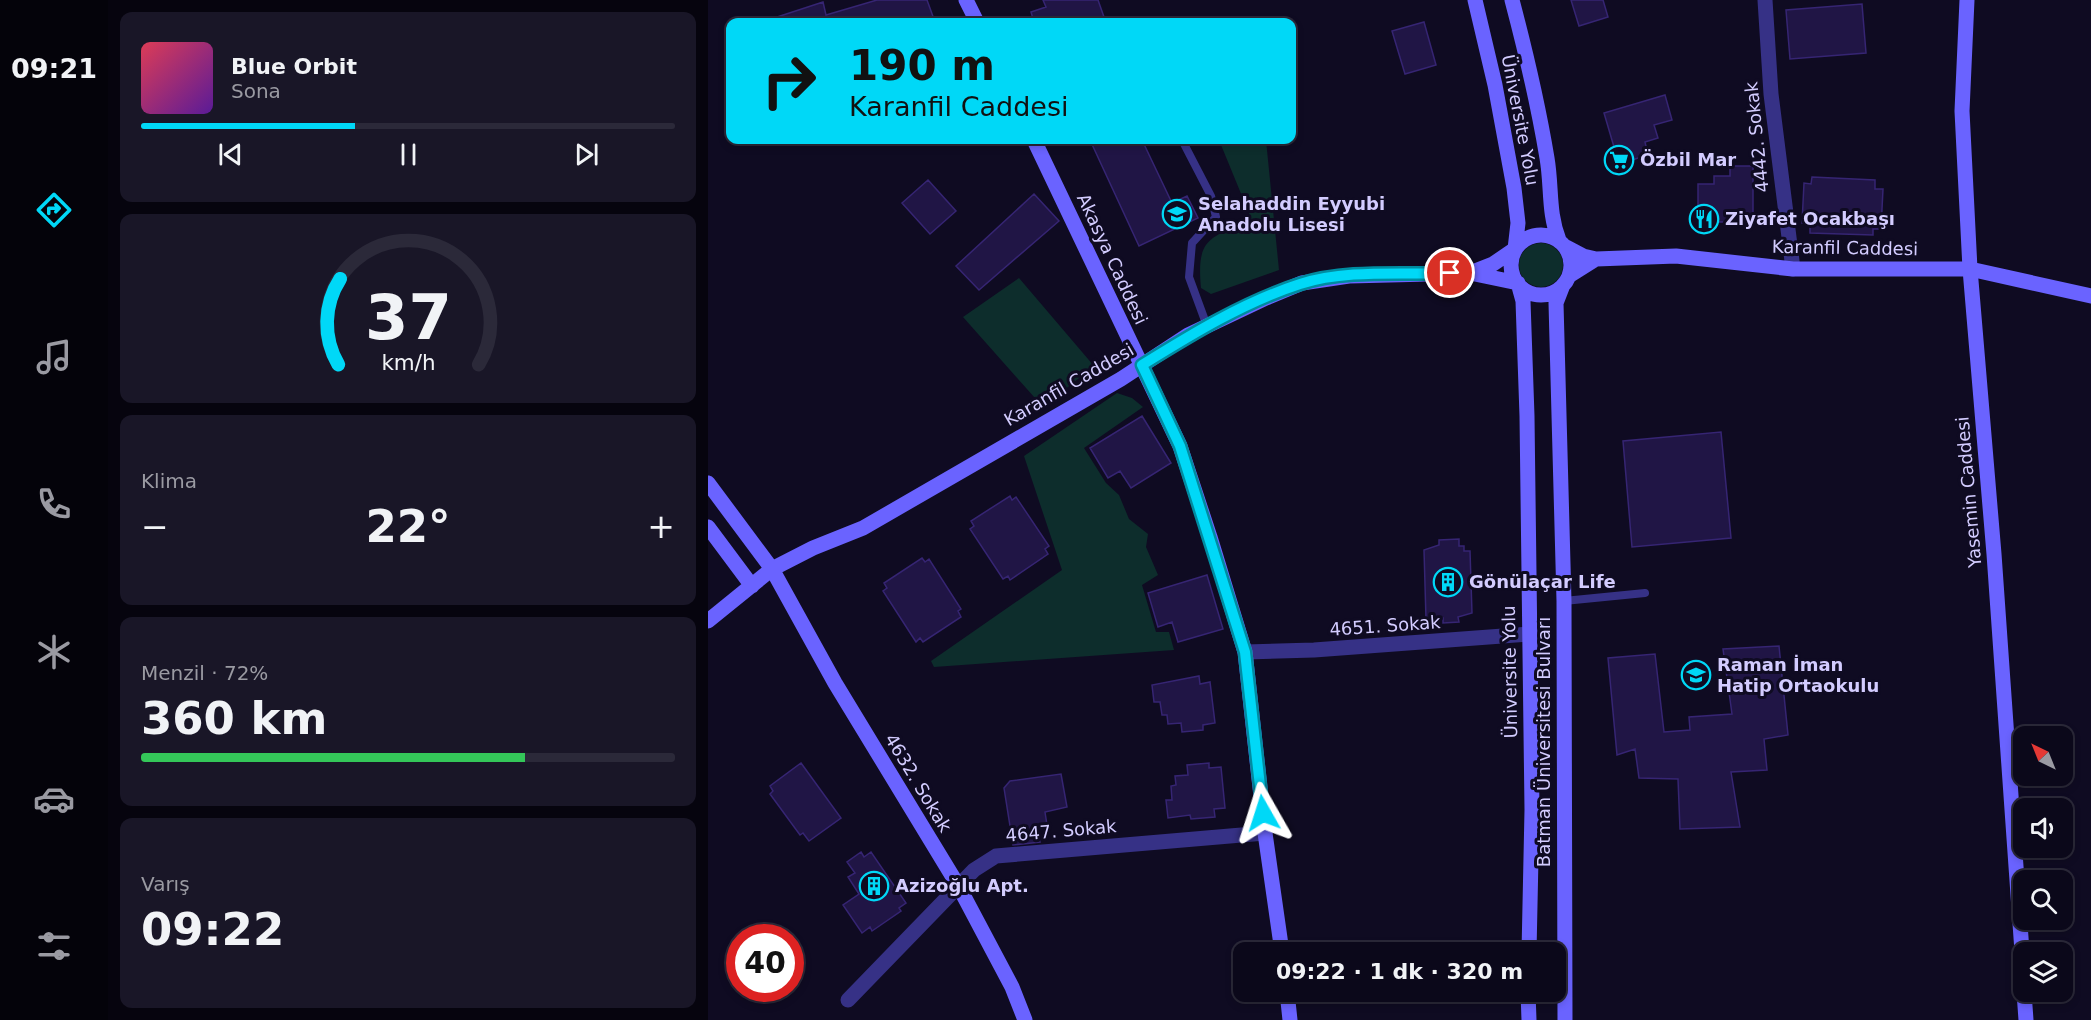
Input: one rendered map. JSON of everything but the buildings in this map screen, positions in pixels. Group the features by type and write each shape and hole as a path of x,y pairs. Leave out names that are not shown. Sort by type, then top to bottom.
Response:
{"street":[{"path":"966,0 975,18"},
{"name":"Üniversite Yolu","path":"1475,0 1496,85 1514,188 1518,223 1515,249"},
{"path":"1512,0 1536,90 1549,168 1551,221 1570,256 1566,281"},
{"name":"4442. Sokak","path":"1765,0 1770,94 1792,269"},
{"name":"Yasemin Caddesi","path":"1967,0 1962,111 1970,269 1995,566 2021,942"},
{"name":"Akasya Caddesi","path":"1036,144 1180,446 1245,652 1265,833 1281,942"},
{"path":"1470,273 1493,264 1530,236 1550,236 1582,256 1596,259"},
{"path":"1515,249 1511,268 1518,283"},
{"name":"Karanfil Caddesi","path":"1596,259 1676,256 1792,269 1970,269 2091,296"},
{"path":"1470,273 1518,283 1536,295 1555,291 1596,259"},
{"name":"Karanfil Caddesi","path":"708,621 772,569 813,548 863,528 1207,326 1302,283 1348,276 1470,273"},
{"name":"Batman Üniversitesi Bulvarı","path":"1565,1020 1564,601 1556,303 1566,281"},
{"name":"Üniversite Yolu","path":"1518,283 1523,301 1527,416 1532,810 1529,942"},
{"name":"4632. Sokak","path":"708,483 772,569 835,683 959,887 1012,987 1025,1020"},
{"path":"708,527 752,586"},
{"name":"4651. Sokak","path":"1245,652 1314,650 1529,634"},
{"name":"4647. Sokak","path":"848,1000 974,870 996,856 1265,833"},
{"path":"1288,1002 1290,1020"},
{"path":"1528,1002 1529,1020"},
{"path":"2025,1002 2026,1020"}],"lane":[{"path":"1184,144 1211,196 1216,217 1192,243 1189,277 1207,326"},
{"path":"1564,601 1645,592"}],"green space":[{"path":"1221,144 1266,144 1279,270 1211,294 1201,288 1201,258 1209,241 1251,218"},
{"path":"1541,243 1556,250 1563,265 1556,280 1541,287 1526,280 1519,265 1526,250"},
{"path":"1019,278 1094,366 1043,407 963,317"},
{"path":"1117,393 1132,398 1143,407 1084,448 1106,483 1119,495 1129,519 1148,534 1146,547 1158,575 1142,585 1156,632 1169,632 1174,650 934,667 931,661 1062,570 1024,456"}],"place":[{"name":"Özbil Mar","path":"1619,160"},
{"name":"Selahaddin Eyyubi Anadolu Lisesi","path":"1177,214"},
{"name":"Ziyafet Ocakbaşı","path":"1704,219"},
{"name":"Gönülaçar Life","path":"1448,582"},
{"name":"Raman İman Hatip Ortaokulu","path":"1696,675"},
{"name":"Azizoğlu Apt.","path":"874,886"}],"route":[{"path":"1263,813 1245,652 1180,446 1142,365 1188,335 1302,283 1348,276 1450,273"}]}
